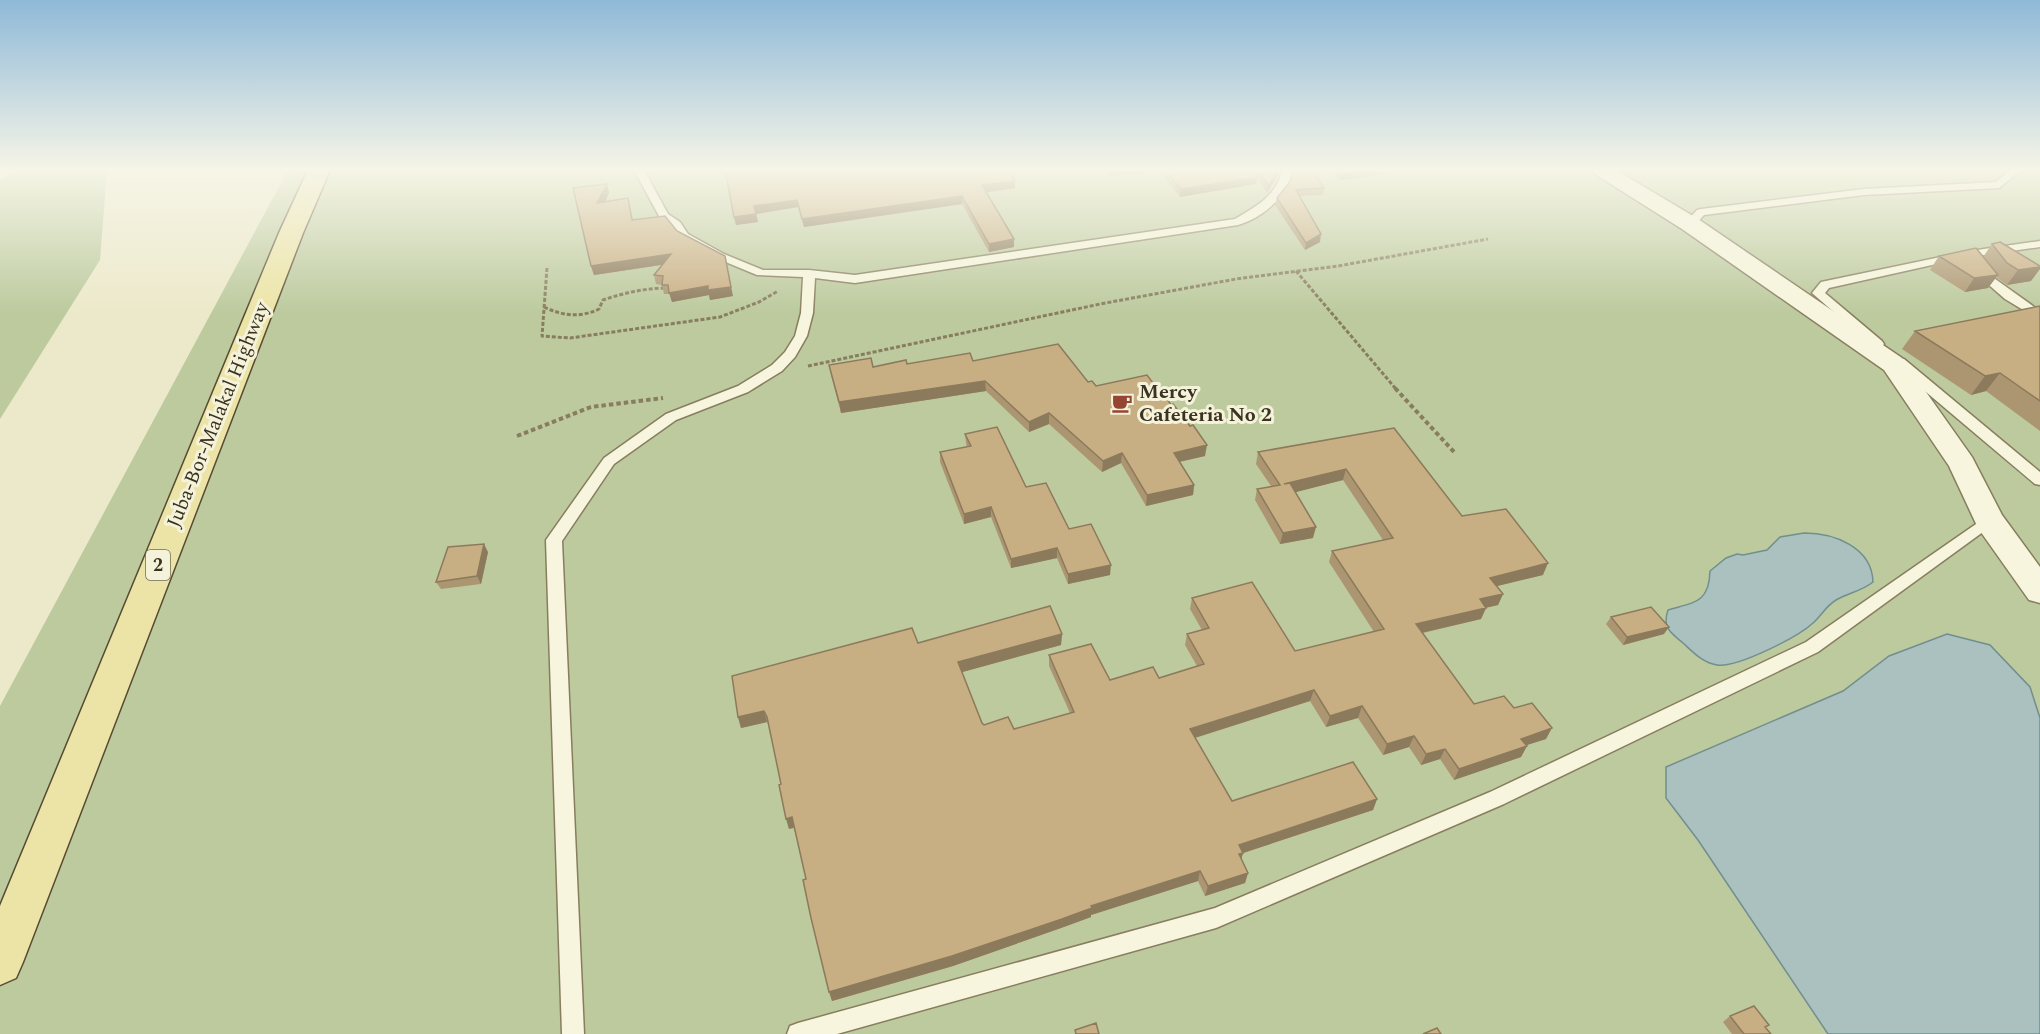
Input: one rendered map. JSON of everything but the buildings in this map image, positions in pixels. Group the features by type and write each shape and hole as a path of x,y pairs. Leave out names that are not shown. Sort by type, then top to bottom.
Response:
{"main road":[{"name":"Juba-Bor-Malakal Highway","path":"0,962 298,218"}],"street":[{"path":"1681,218 1893,364 1962,464 1989,520 2040,591"}],"lane":[{"path":"667,218 676,224 684,236 720,256 761,273 809,274 855,279 1238,222 1244,218"},
{"path":"1690,224 1695,218"},
{"path":"2040,244 1970,254 1825,285 1818,293 2040,480"},
{"path":"1970,254 1977,269 2009,296 2040,316"},
{"path":"573,1034 554,540 609,461 671,417 743,389 777,368 790,354 801,336 807,313 809,274"},
{"path":"798,1034 1216,918 1497,798 1812,647 1989,520"}],"path":[{"path":"807,366 1111,302 1236,279 1488,239"},
{"path":"547,268 542,336 570,338 720,317 759,302 809,274"},
{"path":"1296,271 1406,401 1454,452"},
{"path":"544,307 559,315 587,316 599,309 603,300 619,294 668,288"},
{"path":"517,436 591,407 673,397"}],"green space":[{"path":"0,218 103,218 100,260 0,419"},
{"path":"262,218 2040,218 2040,1034 0,1034 0,706"}],"water":[{"path":"1804,533 1839,539 1859,551 1871,570 1873,582 1836,600 1813,623 1794,636 1752,657 1726,665 1712,664 1703,660 1668,629 1666,616 1668,610 1699,600 1707,589 1710,571 1726,558 1737,554 1767,550 1780,537"},
{"path":"1947,634 1990,645 2030,687 2040,718 2040,1034 1828,1034 1698,840 1666,798 1666,767 1843,691 1889,656"}],"place":[{"name":"Mercy Cafeteria No 2","path":"1122,403"}]}
